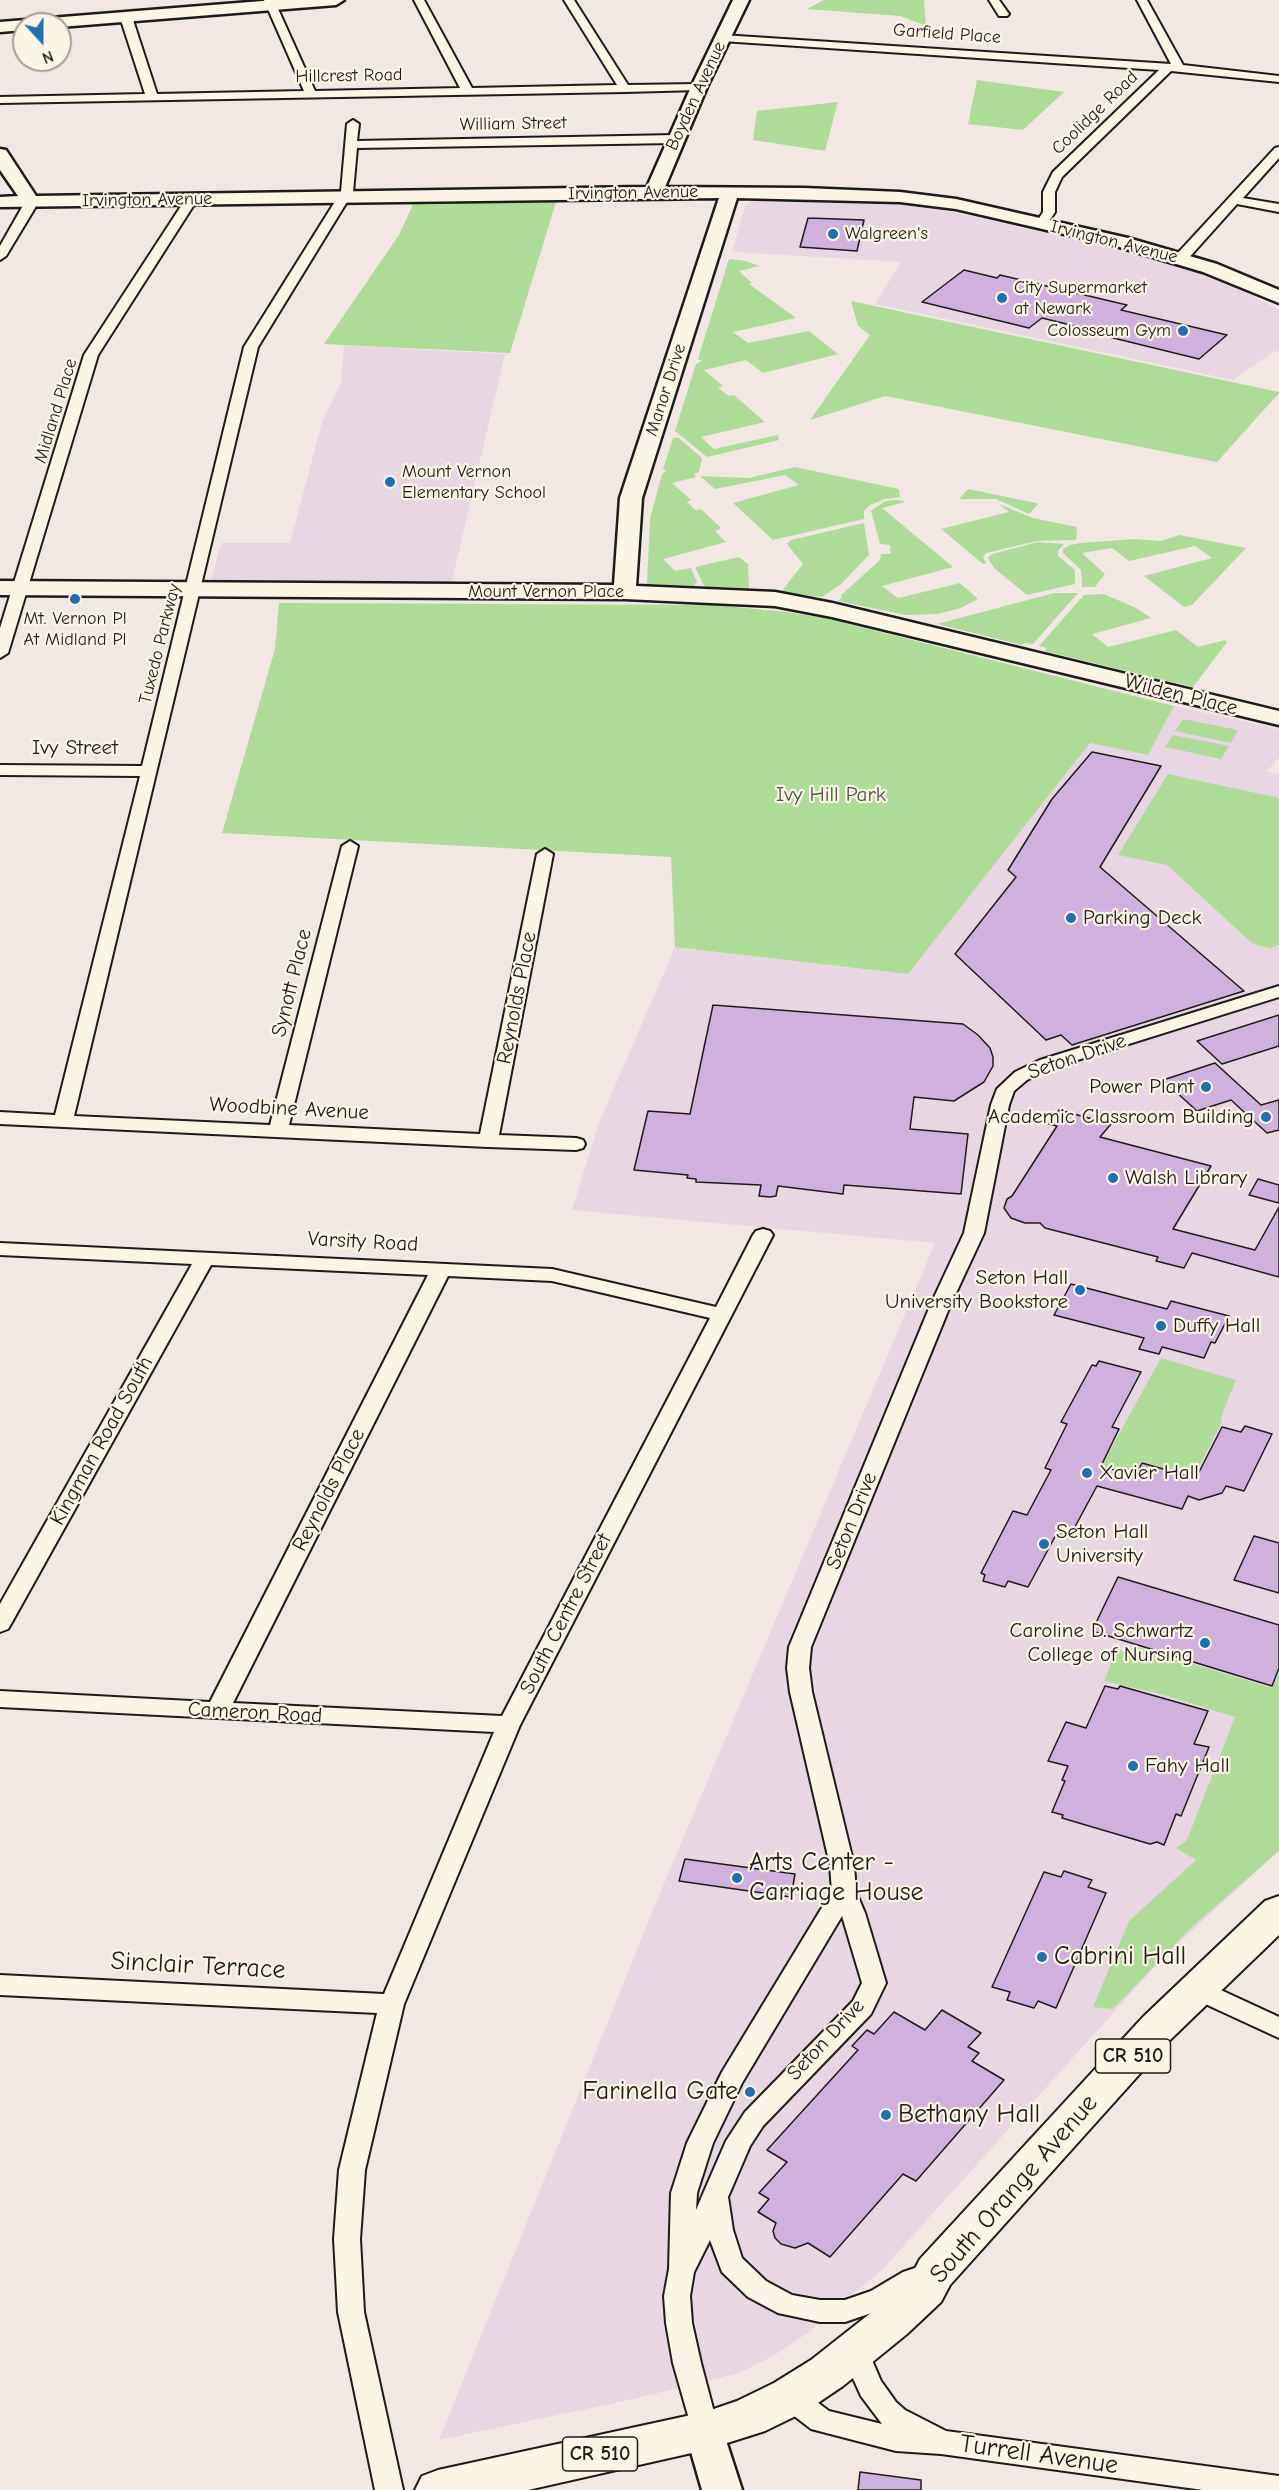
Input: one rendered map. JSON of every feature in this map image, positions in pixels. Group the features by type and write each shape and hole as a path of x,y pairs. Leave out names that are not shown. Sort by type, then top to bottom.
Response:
{"main road":[{"name":"South Orange Avenue","path":"438,2490 705,2431 749,2417 790,2397 855,2352 926,2289 935,2272 1157,2028 1279,1911"}],"street":[{"path":"72,21 270,3 336,0"},
{"path":"419,0 468,92"},
{"path":"569,0 625,89"},
{"name":"Boyden Avenue","path":"654,192 699,87 741,0"},
{"path":"993,0 1003,14"},
{"path":"1142,0 1174,67"},
{"path":"270,3 311,94"},
{"path":"126,16 152,97"},
{"name":"Garfield Place","path":"722,38 1174,67 1279,79"},
{"name":"Coolidge Road","path":"1042,223 1049,212 1049,192 1057,175 1174,67"},
{"name":"Hillcrest Road","path":"0,100 699,87"},
{"path":"344,197 348,188 352,124"},
{"name":"William Street","path":"351,144 676,139"},
{"path":"1181,258 1279,151"},
{"path":"0,154 31,202 0,256"},
{"name":"Irvington Avenue","path":"0,202 654,192 824,193 918,199 956,204 1042,223 1181,258 1234,276 1279,297"},
{"name":"Manor Drive","path":"625,592 631,498 730,192"},
{"name":"Tuxedo Parkway","path":"63,1121 251,347 344,197"},
{"name":"Midland Place","path":"0,653 11,588 91,355 191,200"},
{"path":"1235,200 1279,207"},
{"name":"Mount Vernon Place","path":"11,588 625,592 747,597 802,603 1084,671"},
{"name":"Wilden Place","path":"1084,671 1279,718"},
{"name":"Ivy Street","path":"0,770 149,771"},
{"name":"Synott Place","path":"278,1131 350,846"},
{"name":"Reynolds Place","path":"488,1141 545,854"},
{"name":"Seton Drive","path":"705,2431 679,2323 677,2296 681,2272 739,2141 754,2119 862,2007 874,1983 853,1913 844,1892 843,1865 801,1692 798,1668 800,1647 940,1306 974,1233 1000,1105 1006,1089 1021,1076 1046,1064 1279,992"},
{"name":"Woodbine Avenue","path":"0,1118 576,1144"},
{"name":"South Centre Street","path":"389,2490 351,2312 347,2239 352,2170 392,2004 509,1725 763,1234"},
{"name":"Varsity Road","path":"0,1249 552,1275 720,1314"},
{"name":"Kingman Road South","path":"0,1624 204,1258"},
{"name":"Reynolds Place","path":"217,1711 441,1270"},
{"name":"Cameron Road","path":"0,1700 509,1725"},
{"path":"681,2272 684,2193 700,2143 731,2079 759,2029 844,1892"},
{"name":"Sinclair Terrace","path":"0,1985 392,2004"},
{"path":"1197,1989 1279,2028"},
{"name":"Seton Drive","path":"716,2197 720,2230 731,2264 757,2289 787,2305 820,2311 845,2311 880,2299 912,2280 935,2272"},
{"name":"Turrell Avenue","path":"855,2352 871,2388 886,2410 896,2418 941,2442"},
{"name":"Turrell Avenue","path":"790,2397 821,2421 896,2439 941,2442 1279,2488"},
{"path":"705,2431 722,2490"}],"shaded area":[{"path":"755,199 926,206 1147,256 1231,284 1279,310 1279,351 1273,352 1233,380 875,304 901,262 732,252 745,205"},
{"name":"Mount Vernon Elementary School","path":"344,345 505,354 451,585 210,583 221,543 290,543 322,422 341,383"},
{"name":"Seton Hall University","path":"1174,706 1279,729 1279,758 1267,771 1279,774 1279,1850 1161,1960 882,2270 806,2334 773,2356 739,2373 629,2400 439,2440 655,1905 935,1243 572,1210 599,1123 675,947 908,973 1090,743 1148,755"}],"green space":[{"path":"824,0 924,0 926,26 900,16 807,9"},
{"path":"977,80 1064,92 1023,130 968,124"},
{"path":"838,102 825,151 753,140 757,111"},
{"path":"415,200 556,202 510,353 324,344 399,235"},
{"path":"729,259 746,261 759,266 739,271 752,283 749,284 796,318 733,332 748,343 809,331 838,354 763,373 746,360 704,370 723,386 718,388 729,396 734,395 765,422 701,437 714,449 778,435 779,440 707,457 675,431 696,364 702,361 698,359"},
{"path":"851,301 1279,393 1217,462 885,396 810,420 870,335 858,326"},
{"path":"673,438 679,438 702,458 699,472 694,474 696,477 672,483 691,500 687,502 695,510 701,509 721,528 715,531 726,542 663,559 675,571 691,568 697,582 694,586 647,584 650,519 662,474 666,471 663,469"},
{"path":"795,467 899,489 900,497 885,499 870,505 864,511 864,519 773,540 733,503 799,485 785,475 715,489 700,476 749,478"},
{"path":"968,489 1038,504 1029,514 996,499 959,499"},
{"path":"885,501 905,502 882,508 953,567 882,586 898,598 960,583 978,599 961,608 938,614 906,615 838,601 842,597 840,596 880,560 881,554 891,554 890,545 880,544 871,511"},
{"path":"999,504 1033,518 1077,527 1076,540 1037,541 986,553 983,557 986,563 983,564 941,529 1009,512"},
{"path":"864,523 869,555 841,584 822,597 781,592 803,564 787,544 791,540"},
{"path":"1180,535 1246,548 1192,605 1184,607 1144,576 1212,558 1195,546 1129,561 1112,548 1082,553 1105,574 1095,587 1082,587 1081,570 1063,553 1063,549 1070,545 1081,543 1134,539 1160,541"},
{"path":"1038,542 1064,544 1058,551 1058,556 1075,570 1075,584 1027,595 994,568 988,558 992,554"},
{"path":"739,557 748,564 749,588 706,587 695,567"},
{"path":"1054,593 1078,593 1033,644 1024,643 1022,645 937,624"},
{"path":"1104,594 1136,608 1151,618 1092,634 1108,647 1176,630 1198,647 1225,640 1227,642 1193,687 1044,651 1047,648 1039,646 1084,595"},
{"name":"Ivy Hill Park","path":"279,603 715,605 787,612 825,618 1174,706 1148,755 1090,743 908,974 675,947 671,857 222,833 275,649"},
{"path":"1183,719 1238,730 1231,743 1175,731"},
{"path":"1173,735 1229,746 1221,759 1165,747"},
{"path":"1168,774 1279,798 1279,945 1270,948 1253,944 1167,865 1118,855"},
{"path":"1161,1358 1236,1380 1222,1414 1221,1424 1194,1476 1141,1461 1134,1474 1102,1465"},
{"path":"1137,1647 1272,1688 1279,1673 1279,1851 1193,1926 1113,2009 1093,2007 1129,1921 1196,1860 1176,1848 1187,1840 1235,1717 1161,1694 1104,1681 1117,1649 1134,1655"}],"building":[{"name":"Walgreen's","path":"808,218 864,220 857,251 800,247"},
{"path":"964,270 997,278 1000,275 1127,305 1121,310 1227,335 1199,359 1042,318 1029,328 922,302"},
{"name":"Parking Deck","path":"1092,752 1161,766 1100,867 1244,991 1072,1045 1061,1035 1046,1040 955,954 1016,877 1008,870 1052,799"},
{"path":"713,1005 963,1024 978,1035 990,1048 993,1057 993,1066 984,1082 954,1101 914,1097 910,1129 968,1134 961,1194 844,1185 843,1194 778,1186 776,1196 770,1197 759,1196 761,1185 696,1182 696,1179 687,1178 688,1175 634,1170 648,1111 690,1114"},
{"path":"1279,1015 1279,1046 1222,1064 1197,1041"},
{"name":"Power Plant","path":"1215,1063 1261,1105 1279,1100 1279,1130 1267,1133 1231,1100 1197,1111 1163,1080"},
{"name":"Walsh Library","path":"1059,1110 1111,1124 1100,1137 1211,1166 1173,1229 1255,1250 1279,1207 1279,1277 1192,1253 1184,1268 1156,1261 1158,1257 1045,1228 1040,1223 1025,1223 1011,1218 1004,1208 1007,1199 1012,1196 1057,1126 1049,1124"},
{"path":"1258,1179 1279,1185 1279,1203 1249,1195"},
{"name":"Duffy Hall","path":"1071,1284 1167,1309 1171,1301 1229,1316 1215,1343 1211,1342 1204,1358 1162,1347 1159,1354 1139,1349 1144,1338 1054,1315"},
{"name":"Xavier Hall","path":"1099,1361 1141,1372 1112,1427 1119,1429 1101,1466 1135,1476 1142,1463 1196,1478 1222,1427 1241,1432 1245,1426 1272,1434 1244,1491 1226,1486 1222,1493 1199,1500 1188,1496 1182,1509 1097,1486 1070,1536 1057,1533 1028,1587 1008,1581 1005,1587 983,1581 985,1575 981,1573 1013,1511 1027,1515 1051,1470 1045,1468 1067,1424 1061,1422 1092,1365 1096,1366"},
{"path":"1254,1536 1279,1543 1279,1593 1234,1580"},
{"name":"Caroline D. Schwartz College of Nursing","path":"1118,1577 1279,1625 1279,1668 1272,1686 1092,1631"},
{"name":"Fahy Hall","path":"1105,1686 1118,1689 1120,1686 1208,1711 1194,1744 1209,1747 1181,1816 1176,1814 1164,1845 1157,1842 1150,1844 1062,1818 1063,1815 1052,1812 1065,1781 1062,1780 1068,1766 1048,1761 1066,1722 1086,1728"},
{"name":"Arts Center - Carriage House","path":"685,1859 795,1874 791,1897 679,1881"},
{"name":"Cabrini Hall","path":"1064,1871 1092,1880 1088,1887 1106,1893 1056,2008 1038,2001 1034,2008 1007,2000 1010,1992 992,1987 1044,1872 1061,1877"},
{"name":"Bethany Hall","path":"942,2010 981,2033 968,2047 979,2053 972,2061 1004,2080 916,2181 903,2174 830,2257 808,2243 795,2248 781,2244 775,2238 773,2231 776,2223 758,2212 769,2199 759,2193 787,2162 767,2150 858,2050 852,2046 867,2030 874,2034 894,2012 925,2030"},
{"path":"860,2472 921,2480 921,2490 858,2490"}],"place":[{"name":"Walgreen's","path":"833,234"},
{"name":"City Supermarket at Newark","path":"1002,298"},
{"name":"Colosseum Gym","path":"1183,331"},
{"name":"Mount Vernon Elementary School","path":"390,482"},
{"name":"Mt. Vernon Pl At Midland Pl","path":"75,599"},
{"name":"Parking Deck","path":"1071,918"},
{"name":"Power Plant","path":"1206,1087"},
{"name":"Academic Classroom Building","path":"1266,1117"},
{"name":"Walsh Library","path":"1113,1178"},
{"name":"Seton Hall University Bookstore","path":"1080,1290"},
{"name":"Duffy Hall","path":"1161,1326"},
{"name":"Xavier Hall","path":"1087,1473"},
{"name":"Seton Hall University","path":"1044,1544"},
{"name":"Caroline D. Schwartz College of Nursing","path":"1205,1643"},
{"name":"Fahy Hall","path":"1133,1766"},
{"name":"Arts Center - Carriage House","path":"737,1878"},
{"name":"Cabrini Hall","path":"1042,1957"},
{"name":"Farinella Gate","path":"750,2092"},
{"name":"Bethany Hall","path":"886,2115"}]}
